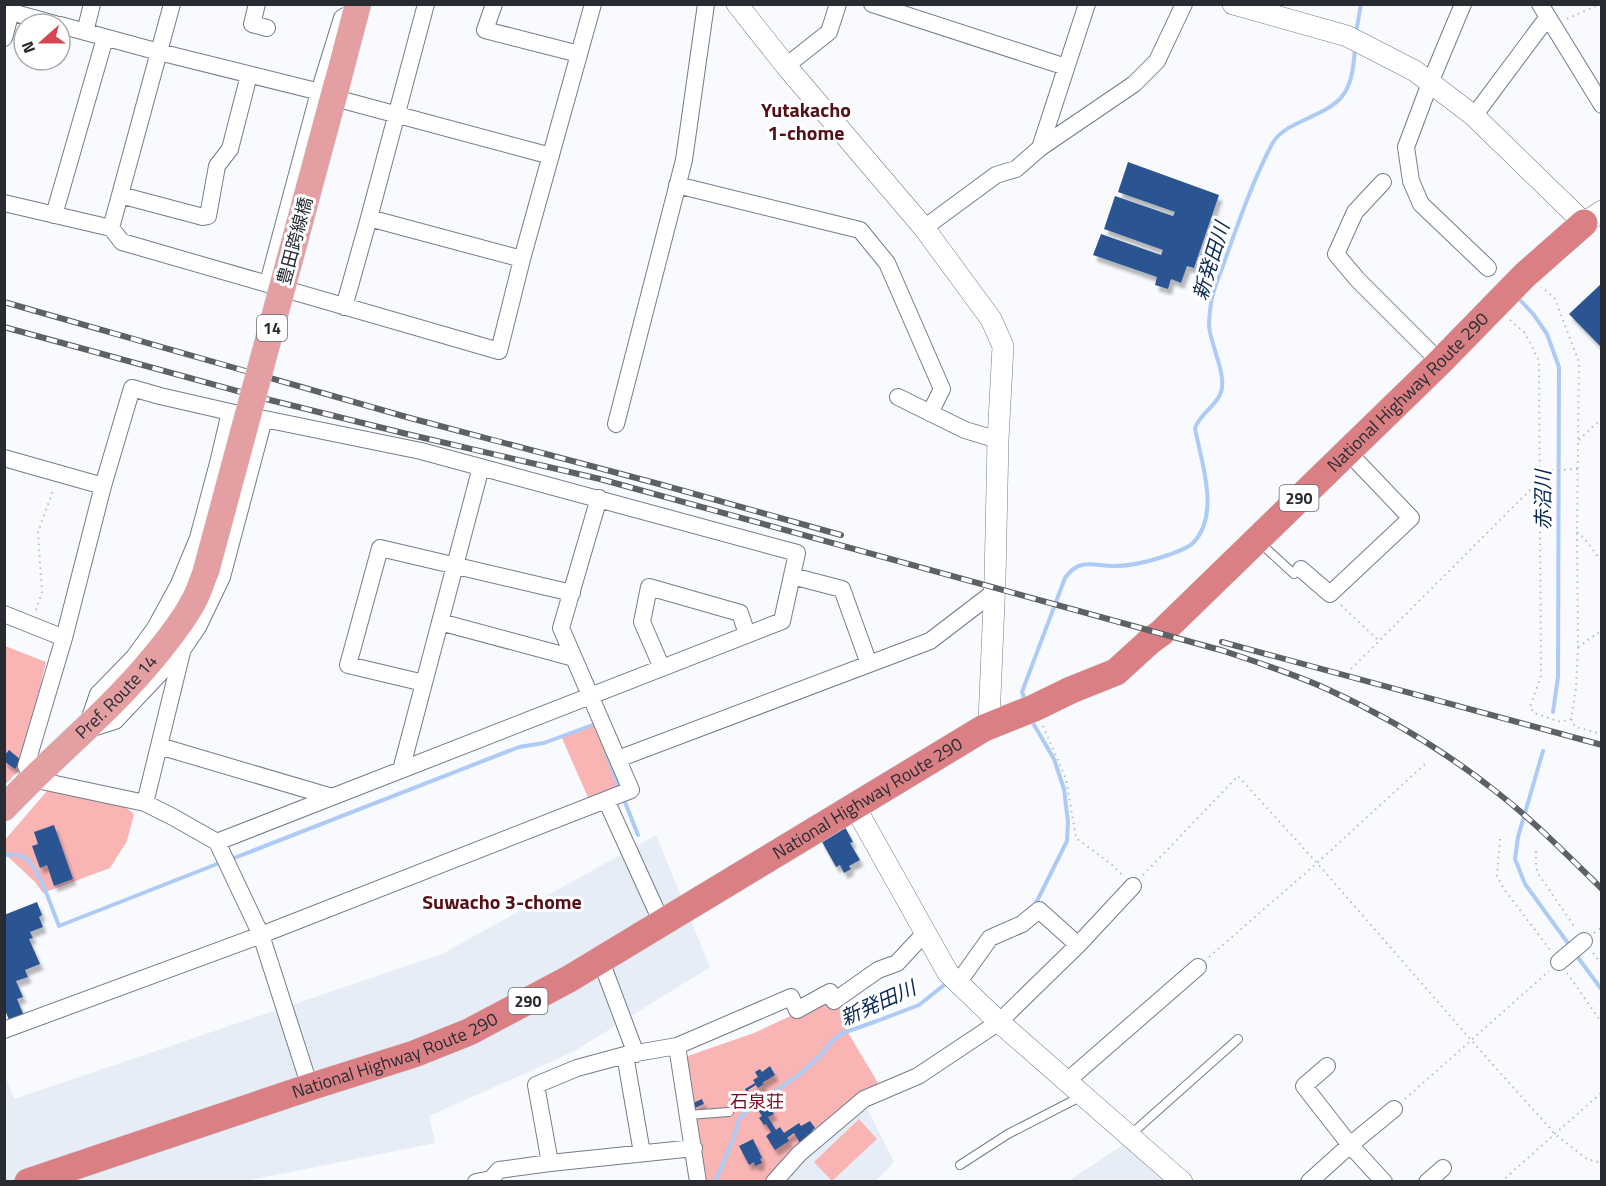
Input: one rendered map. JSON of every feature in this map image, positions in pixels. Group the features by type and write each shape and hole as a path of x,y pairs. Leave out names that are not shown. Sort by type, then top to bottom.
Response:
{"highway":[{"name":"National Highway Route 290","path":"28,1182 414,1054 469,1032 601,961 984,728 1116,672 1149,641 1161,633 1440,362 1525,275 1593,217"}],"main road":[{"name":"14","path":"332,93 357,10"},
{"name":"豊田跨線橋","path":"206,571 332,93"},
{"name":"Pref. Route 14","path":"4,808 137,678 170,638 194,601 206,571"}],"street":[{"path":"84,32 92,4"},
{"path":"111,228 172,4"},
{"path":"257,4 252,24 267,28"},
{"path":"344,307 426,4"},
{"path":"494,4 485,30 579,54"},
{"path":"4,203 111,228 122,242 499,351 522,259 593,4"},
{"path":"616,424 684,160 706,4"},
{"path":"737,4 786,66 924,228 991,320 1004,346 998,440 989,721 984,728"},
{"path":"786,66 829,32 838,4"},
{"path":"872,4 1066,67"},
{"path":"1040,148 1087,4"},
{"path":"924,228 996,175 1016,169 1040,148 1134,84 1157,61 1184,4"},
{"path":"1233,4 1355,40 1415,71 1474,116 1593,217"},
{"path":"1463,4 1406,147 1411,181 1421,204 1488,268"},
{"path":"4,39 10,9"},
{"path":"1474,116 1547,16 1602,105"},
{"path":"72,28 249,75 332,93 397,114 551,156"},
{"path":"54,215 105,38"},
{"path":"120,195 202,217 208,216 217,166 230,149 249,75"},
{"path":"268,283 332,93"},
{"path":"1383,182 1355,212 1336,254 1357,279 1440,362"},
{"path":"677,185 860,230 887,263 942,389 930,413"},
{"path":"369,218 522,259"},
{"path":"217,842 782,621 797,553 421,451 230,412 132,387 26,766 32,779 145,803 217,842 261,935 310,1087"},
{"path":"898,397 965,430 998,440"},
{"path":"85,731 98,694 134,657 155,628 180,584 198,538 230,412"},
{"path":"85,731 116,721 183,649 198,627 222,577 264,419"},
{"path":"1297,572 1330,594 1411,518 1347,451"},
{"path":"4,458 103,486"},
{"path":"402,770 481,467"},
{"path":"4,1029 261,935 631,790 561,628 599,498"},
{"path":"424,683 348,665 380,548 572,593"},
{"path":"792,576 842,589 869,664"},
{"path":"662,668 642,622 649,587 740,613 747,634"},
{"path":"618,759 930,641 994,592"},
{"path":"4,614 63,638"},
{"path":"440,622 574,658"},
{"path":"145,803 183,649"},
{"path":"159,746 332,797"},
{"path":"606,800 662,923"},
{"path":"855,807 925,933 953,978 999,1022 1182,1182"},
{"path":"774,1182 799,1154 864,1099 918,1076 999,1022 1078,945 1133,886"},
{"path":"953,978 990,938 1022,924 1039,910 1078,945"},
{"path":"550,1162 536,1085 577,1068 630,1054 677,1046 790,997 797,1010 830,992 834,1001 878,970 897,963 925,933"},
{"path":"1559,962 1584,941"},
{"path":"601,961 630,1054 642,1153"},
{"path":"1067,1081 1198,967"},
{"path":"677,1046 698,1182"},
{"path":"1327,1066 1304,1086 1350,1145 1384,1182"},
{"path":"1309,1182 1394,1109"},
{"path":"477,1182 491,1179 499,1170 550,1162 694,1148"},
{"path":"1427,1182 1443,1168"}],"lane":[{"path":"1257,539 1297,572"},
{"path":"1129,1136 1238,1039"},
{"path":"960,1165 1008,1134 1084,1095"},
{"path":"688,1115 729,1112"}],"path":[{"path":"1547,16 1600,4"},
{"path":"1525,275 1554,297 1579,362 1578,647 1576,688 1571,719 1575,727 1602,734"},
{"path":"1493,307 1525,333 1539,361 1541,676 1530,707 1534,713 1561,722 1571,719"},
{"path":"1579,440 1602,418"},
{"path":"1540,471 1578,469"},
{"path":"32,625 42,592 38,532 60,473"},
{"path":"1351,669 1540,480"},
{"path":"1577,532 1602,562"},
{"path":"1330,594 1379,641"},
{"path":"1578,647 1602,630"},
{"path":"1034,708 1066,779 1076,838 1112,864 1133,886 1239,776 1555,1134 1587,1159 1602,1163"},
{"path":"1198,967 1317,863 1425,764"},
{"path":"1500,840 1497,876 1504,889 1602,1023"},
{"path":"1536,851 1536,867 1539,875 1602,964"},
{"path":"1394,1109 1559,962"},
{"path":"1501,1182 1602,1092"}],"shaded area":[{"path":"656,835 710,967 573,1052 429,1116 435,1143 245,1181 5,1181 4,1073 14,1099 442,954"},
{"path":"863,1100 894,1162 876,1181 775,1182"},
{"path":"1124,1144 1167,1182 1069,1182 1073,1178"}],"green space":[{"path":"5,646 46,662 21,768 5,785"},
{"path":"597,722 623,788 590,802 561,736"},
{"path":"47,791 124,806 134,814 127,841 110,868 43,893 35,882 5,854 4,841"},
{"name":"石泉荘","path":"827,999 841,1006 844,1026 881,1088 772,1181 703,1181 682,1058 754,1033"},
{"path":"859,1119 877,1139 832,1181 814,1162"}],"building":[{"path":"1128,162 1219,195 1194,268 1187,266 1181,283 1171,279 1168,289 1155,285 1157,277 1093,255 1101,234 1161,255 1163,250 1104,229 1115,196 1173,216 1175,212 1118,192"},
{"path":"1602,283 1602,348 1569,314"},
{"path":"9,750 21,760 15,769 4,761 4,756"},
{"path":"54,825 73,879 54,886 47,865 40,868 32,846 38,844 34,832"},
{"path":"845,827 853,842 850,843 860,860 849,866 851,869 844,873 840,865 836,867 821,840"},
{"path":"37,902 42,915 39,917 43,927 30,932 33,938 29,939 40,964 25,970 28,977 16,981 23,997 17,999 24,1016 10,1022 4,1008 4,915"},
{"path":"770,1066 775,1075 758,1088 756,1085 748,1090 760,1108 767,1103 774,1114 768,1117 776,1130 780,1127 784,1133 799,1123 801,1126 810,1121 815,1128 812,1130 815,1133 800,1143 794,1133 787,1138 789,1141 775,1150 766,1136 771,1132 759,1118 762,1116 745,1089 755,1083 753,1080 758,1077 755,1072 760,1069 762,1072"},
{"path":"702,1099 704,1104 695,1108 693,1103"},
{"path":"753,1139 762,1158 760,1159 762,1163 755,1166 754,1162 749,1165 739,1146"}],"waterway":[{"name":"新発田川","path":"1356,33 1361,4"},
{"name":"新発田川","path":"1025,700 1022,692 1065,578 1071,571 1087,564 1122,566 1155,559 1188,547 1201,531 1208,503 1195,428 1219,397 1222,385 1209,326 1213,292 1246,202 1273,142 1286,130 1325,110 1342,97 1351,78 1355,47"},
{"name":"赤沼川","path":"1520,300 1547,334 1559,367 1558,677 1553,712"},
{"name":"新発田川","path":"1033,723 1054,759 1064,789 1068,822 1067,841 1035,905"},
{"path":"229,860 519,747 544,743 595,724 595,726"},
{"path":"605,749 620,790"},
{"name":"赤沼川","path":"1543,751 1518,837 1515,859 1525,884 1570,946"},
{"path":"623,797 638,835"},
{"path":"4,855 19,855 30,862 40,878 59,926 222,862"},
{"name":"赤沼川","path":"1576,955 1602,990"},
{"name":"新発田川","path":"715,1182 733,1140 739,1119 748,1110 800,1074 820,1056 833,1040 843,1033 919,1005 949,981"}],"railway":[{"path":"4,302 410,418 841,535"},
{"path":"4,327 270,400 600,479 1224,651 1302,678 1371,711 1455,761 1522,813 1602,889"},
{"path":"1222,642 1602,745"}],"district":[{"name":"Yutakacho 1-chome","path":"806,122"},
{"name":"Suwacho 3-chome","path":"502,902"}]}
